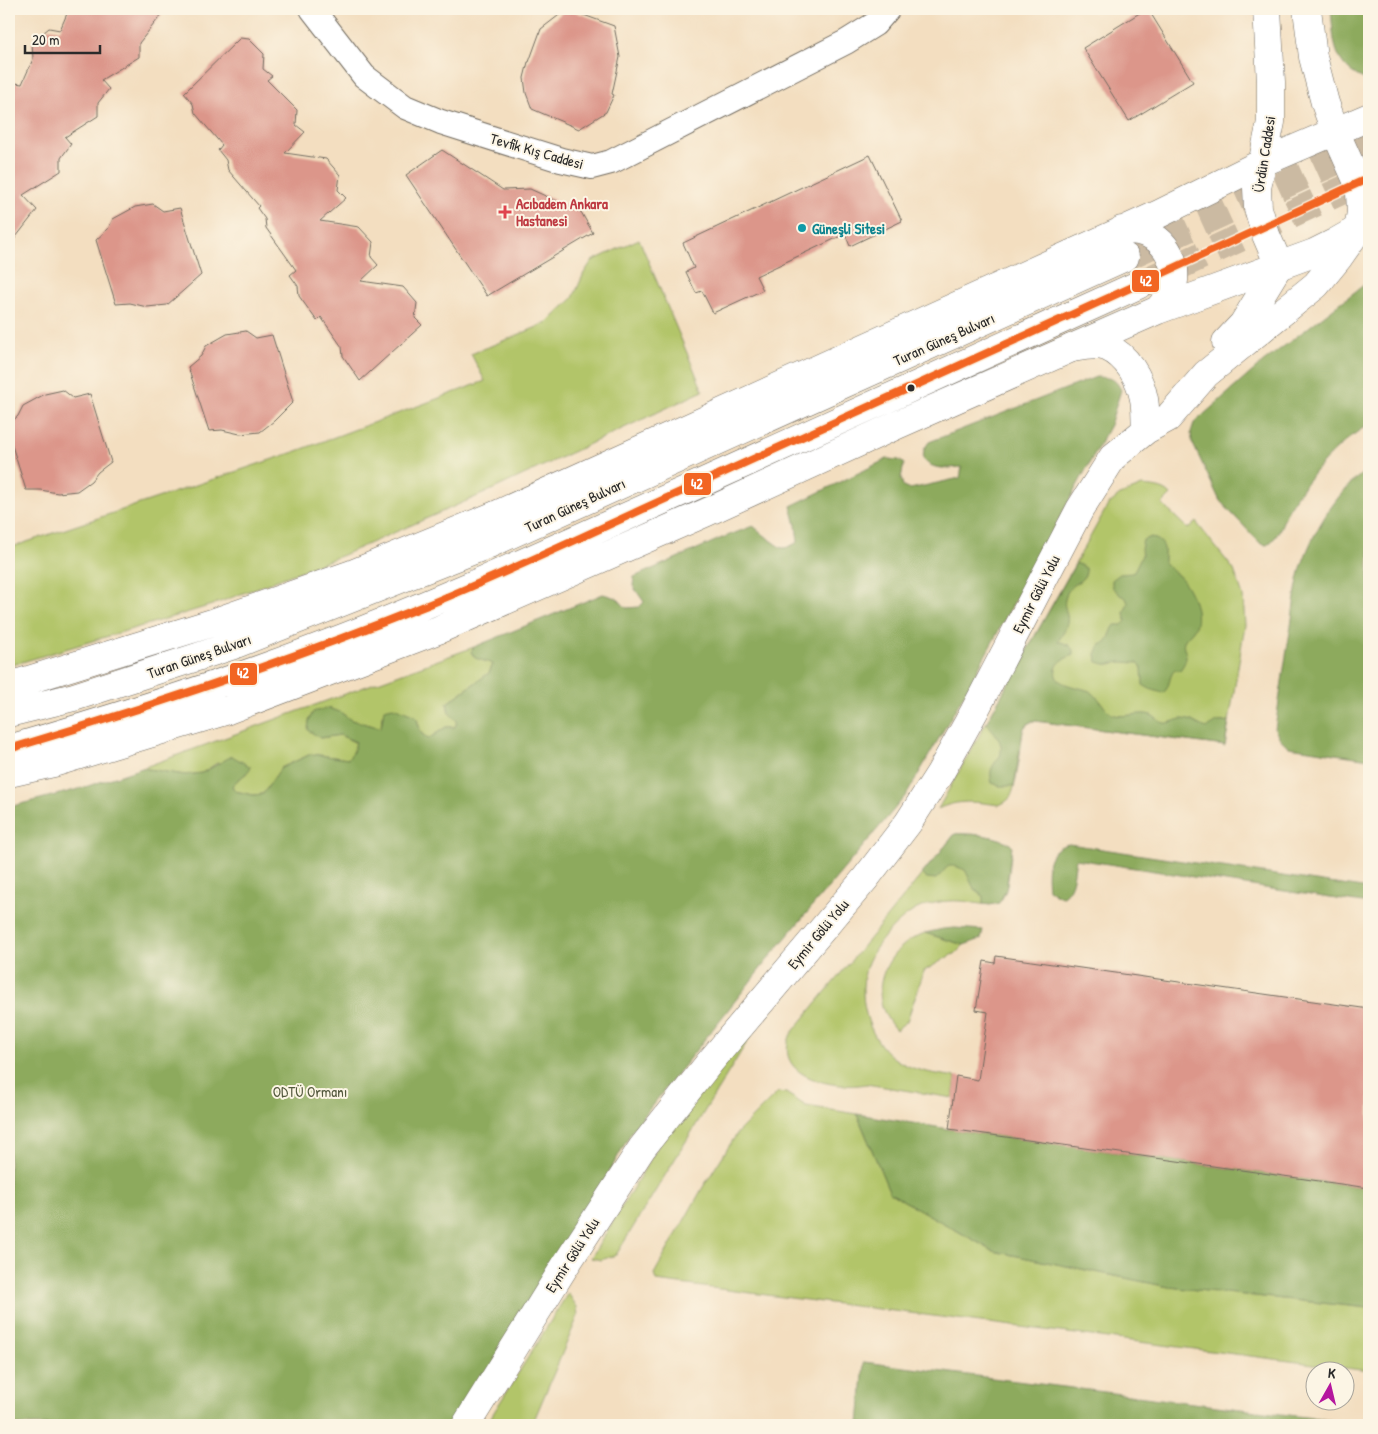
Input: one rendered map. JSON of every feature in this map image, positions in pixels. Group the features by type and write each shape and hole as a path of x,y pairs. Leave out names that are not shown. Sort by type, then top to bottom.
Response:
{"main road":[{"name":"Ürdün Caddesi","path":"1268,9 1271,122 1257,188 1258,208 1266,235 1279,265"},
{"path":"1146,430 1168,418 1206,374 1316,285 1363,226 1360,193 1356,178 1335,131 1313,57 1307,9"},
{"path":"9,686 215,622 352,574 505,511 1122,230 1264,162 1369,117"},
{"path":"9,773 53,763 228,710 438,630 705,513 897,425 1158,310 1314,253 1363,226"},
{"path":"1122,230 1139,231 1153,237 1164,246 1170,255 1174,264 1175,278 1170,294 1158,310"},
{"name":"Turan Güneş Bulvarı","path":"9,713 74,697 232,646 489,544 1125,257"},
{"path":"1146,430 1159,403 1172,386 1230,338 1243,324 1279,265"},
{"name":"Turan Güneş Bulvarı","path":"9,749 72,731 230,679 305,653 434,602 842,420 1138,285"},
{"path":"1072,348 1089,345 1106,347 1119,354 1129,365 1138,381 1144,400 1146,430"},
{"name":"Eymir Gölü Yolu","path":"466,1425 565,1266 642,1148 710,1062 865,879 908,823 940,773 974,712 1080,509 1113,458 1146,430"}],"street":[{"name":"Tevfik Kış Caddesi","path":"312,9 364,76 405,107 451,125 562,160 592,167 611,162 846,42 875,24 888,9"}],"green space":[{"path":"1331,9 1369,9 1369,81 1357,76 1348,69 1337,52"},
{"path":"639,239 703,391 485,493 343,555 212,605 9,666 9,548 297,451 485,381 471,354 547,323 573,298 584,273 592,261"},
{"path":"1369,281 1369,424 1325,460 1290,506 1275,537 1267,545 1261,544 1220,501 1192,442 1191,432 1194,423 1262,363"},
{"name":"ODTÜ Ormanı","path":"1096,377 1114,380 1121,390 1110,425 966,691 907,794 773,953 632,1131 469,1425 9,1425 9,807 79,789 142,768 185,775 202,773 232,756 251,767 232,786 235,791 253,795 263,794 281,768 311,754 348,759 353,752 356,742 340,735 320,738 308,730 309,720 313,712 328,708 340,712 351,720 381,728 384,709 393,707 416,716 421,733 428,739 446,727 455,727 457,721 449,713 447,703 489,673 493,664 475,658 471,652 474,647 603,594 617,598 626,608 639,607 644,602 633,586 634,577 753,526 781,547 791,546 798,542 791,506 887,459 899,460 904,464 901,478 903,486 910,489 960,478 962,467 936,467 923,459 924,449 929,442"},
{"path":"1369,469 1369,759 1289,747 1280,739 1275,729 1296,594 1303,562 1314,536 1329,510 1348,487"},
{"path":"1142,486 1154,487 1168,492 1171,495 1162,504 1188,529 1196,522 1234,570 1243,596 1245,625 1225,746 1034,721 1025,726 1023,730 1015,783 1008,800 999,805 975,802 953,804 938,809 1108,505 1120,495"},
{"path":"1151,537 1160,541 1164,547 1164,563 1180,577 1187,587 1195,604 1197,617 1194,629 1184,641 1183,646 1186,656 1184,663 1180,670 1173,672 1166,691 1163,693 1143,685 1142,668 1138,663 1103,664 1097,661 1096,654 1100,645 1104,644 1108,639 1115,625 1122,625 1126,621 1124,613 1128,603 1126,598 1112,587 1112,580 1120,574 1133,573 1142,555 1143,540"},
{"path":"1076,563 1086,568 1086,573 1071,588 1065,599 1067,625 1058,641 1069,645 1073,650 1073,655 1063,660 1057,666 1056,675 1058,679 1068,685 1091,692 1112,714 1122,716 1146,714 1164,723 1187,719 1208,728 1217,722 1229,721 1225,746 1036,721 1025,726 1023,730 1014,786 1000,786 992,783 991,770 1000,756 1001,746 995,734 986,723"},
{"path":"474,647 471,652 493,664 489,673 447,703 449,713 457,721 455,727 446,727 428,739 421,733 416,716 382,715 381,728 351,720 340,712 320,738 340,735 356,743 354,752 348,759 311,754 281,768 263,794 253,795 235,791 232,786 247,773 217,763 202,773 185,775 142,768"},
{"path":"955,834 994,838 1012,846 1007,884 1003,897 1000,901 991,904 960,901 937,902 909,914 890,930 871,956 866,968 863,994 868,1021 880,1044 896,1060 912,1068 956,1077 953,1098 866,1084 839,1085 810,1078 798,1071 790,1061 787,1049 791,1034"},
{"path":"955,834 994,838 1012,846 1006,890 999,903 983,904 983,896 974,887 965,870 958,867 948,867 936,879 927,878 922,874"},
{"path":"1069,844 1369,889 1369,904 1076,859 1070,888 1063,896 1057,895 1048,889 1049,861 1056,850 1061,846"},
{"path":"943,929 983,930 981,939 964,945 925,933"},
{"path":"925,933 964,945 955,954 924,971 907,1021 896,1030 886,1017 881,1003 880,988 883,974 889,961 899,950 911,940"},
{"path":"760,1021 616,1255 601,1260 591,1258 660,1143"},
{"path":"778,1092 786,1093 806,1106 857,1114 890,1193 993,1251 1169,1287 1369,1308 1369,1371 1356,1369 1356,1362 1306,1363 656,1281 654,1274 703,1187 738,1132"},
{"path":"857,1114 949,1129 1369,1188 1369,1308 1169,1287 993,1251 890,1193"},
{"path":"568,1293 577,1307 578,1316 532,1425 486,1425"},
{"path":"864,1362 1369,1425 859,1425"}],"building":[{"path":"69,9 166,9 139,43 139,57 101,80 109,89 98,103 98,116 65,137 71,144 61,158 61,171 23,195 37,210 9,246 9,82 22,84 33,59 32,42 49,28 60,30"},
{"path":"567,9 614,26 620,57 612,94 614,95 606,112 579,129 532,109 526,93 524,78 541,29"},
{"path":"1148,9 1193,82 1129,121 1083,48"},
{"path":"240,38 249,39 264,54 263,69 272,76 267,80 297,110 296,125 305,132 285,153 326,159 340,175 338,190 346,198 320,221 359,227 373,242 371,257 378,265 361,281 403,287 417,303 415,318 422,325 360,381 343,356 342,347 321,317 317,321 299,296 298,286 290,275 296,270 266,228 265,219 257,208 259,206 228,170 226,160 218,150 222,145 195,113 193,104 184,93"},
{"path":"442,150 503,190 530,189 581,212 593,233 487,296 406,175"},
{"name":"Güneşli Sitesi","path":"870,155 902,221 850,246 845,234 756,276 763,290 713,313 702,291 696,293 686,272 694,268 683,243"},
{"path":"153,204 163,211 180,208 201,275 167,305 147,307 130,303 116,304 96,240 108,229 113,219 135,207"},
{"path":"246,331 256,338 272,335 293,402 260,432 240,434 222,430 209,431 188,367 201,356 206,346 227,334"},
{"path":"63,390 73,398 90,394 111,462 77,491 58,493 26,490 9,436 9,424 18,416 23,406 45,394"},
{"path":"996,956 1369,1009 1369,1188 949,1129 956,1076 978,1080 988,1012 976,1010 984,961 995,963"}],"tunnel":[{"path":"1125,257 1369,146"},
{"path":"1138,285 1369,178"}],"transit line":[{"name":"42","path":"9,749 168,699 274,663 430,604 534,559 956,368 1369,178"}],"place":[{"name":"Acıbadem Ankara Hastanesi","path":"505,212"},
{"name":"Güneşli Sitesi","path":"802,228"}]}
